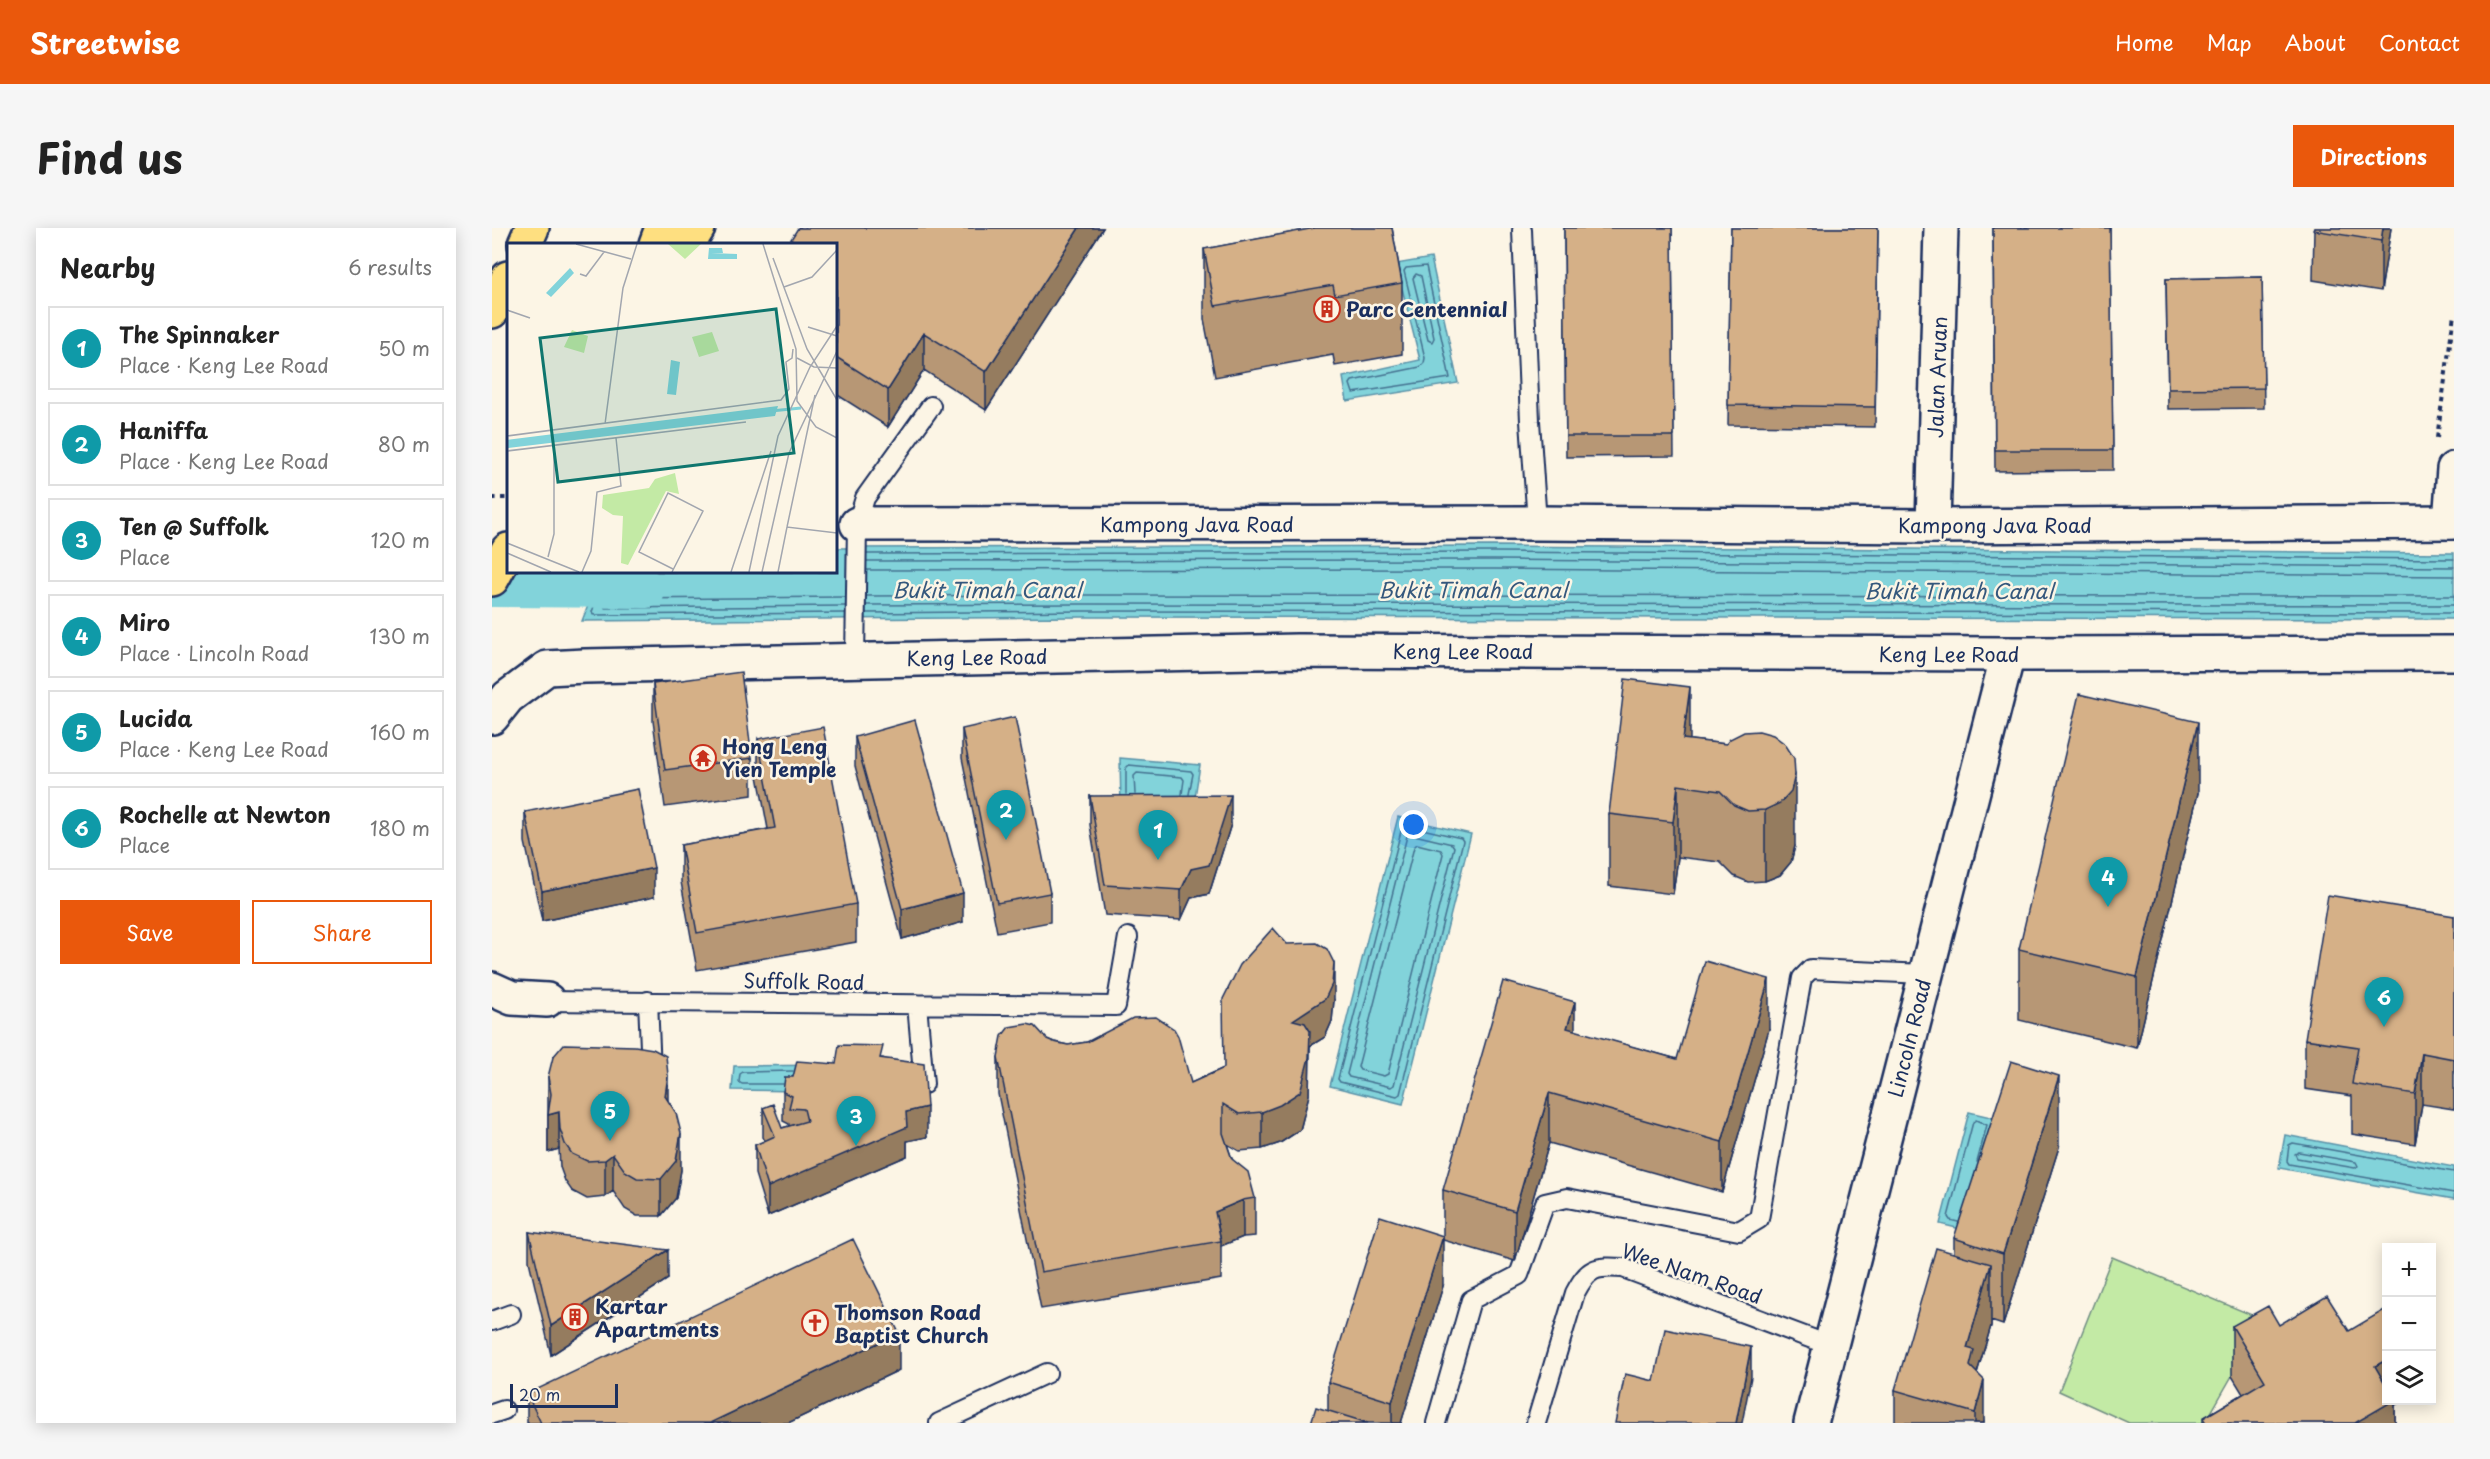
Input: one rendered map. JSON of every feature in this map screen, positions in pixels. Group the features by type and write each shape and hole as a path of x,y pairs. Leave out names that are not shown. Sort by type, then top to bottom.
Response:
{"highway":[{"path":"525,243 532,228"},
{"path":"656,243 662,228"},
{"path":"689,243 698,228"},
{"path":"492,311 507,280"},
{"path":"492,579 507,552"}],"street":[{"name":"Jalan Aruan","path":"1933,526 1941,228"},
{"path":"2452,522 2454,470"},
{"name":"Kampong Java Road","path":"858,525 1537,523 1933,526 2452,522"},
{"name":"Keng Lee Road","path":"492,717 508,697 547,668 855,658 1297,651 2008,654 2454,652"},
{"name":"Lincoln Road","path":"1811,1423 1924,974 1976,786 2008,654"},
{"path":"492,989 512,998 547,1000"}],"lane":[{"path":"1522,230 1537,523"},
{"path":"855,658 858,525 865,498 931,406"},
{"name":"Suffolk Road","path":"492,1003 547,1000 1116,1006 1128,937"},
{"path":"1436,1423 1471,1300 1519,1275 1545,1203 1567,1198 1739,1231 1758,1220 1802,978 1805,973 1811,969 1924,974"},
{"path":"648,1001 651,1071"},
{"path":"917,1004 924,1084"},
{"name":"Wee Nam Road","path":"1536,1423 1575,1293 1582,1280 1592,1269 1623,1268 1831,1346"},
{"path":"492,1321 510,1314"},
{"path":"939,1423 1047,1373"}],"path":[{"path":"2436,441 2454,314"}],"green space":[{"path":"2112,1257 2264,1320 2205,1423 2129,1423 2059,1391"}],"water":[{"path":"1431,258 1458,383 1347,401 1343,377 1420,360 1396,264"},
{"path":"1494,546 2454,553 2454,619 1083,617 582,621 601,573 837,573 837,548"},
{"path":"1120,758 1200,765 1193,810 1121,808"},
{"path":"1398,817 1471,834 1403,1104 1330,1086"},
{"path":"837,1065 797,1091 732,1090 734,1066"},
{"path":"1969,1112 1995,1118 1965,1230 1940,1224"},
{"path":"2285,1135 2454,1167 2454,1199 2279,1168"}],"building":[{"path":"798,228 1079,228 986,372 924,333 888,390 837,358 837,243 789,243"},
{"path":"1315,228 1392,228 1402,283 1335,295 1333,285 1215,306 1204,249"},
{"path":"1564,228 1672,228 1674,436 1566,436"},
{"path":"1731,228 1878,228 1875,407 1728,405"},
{"path":"1993,228 2110,228 2113,450 1995,450"},
{"path":"2314,228 2383,228 2381,241 2313,230"},
{"path":"2262,277 2264,388 2168,389 2166,279"},
{"path":"741,672 752,758 665,770 653,684"},
{"path":"1625,679 1690,687 1683,739 1726,744 1730,739 1744,732 1759,731 1773,735 1785,744 1794,758 1795,775 1791,791 1780,803 1765,810 1748,811 1734,805 1720,791 1678,785 1673,822 1609,814"},
{"path":"2079,694 2198,722 2137,977 2019,949"},
{"path":"1015,717 1050,893 997,903 962,729"},
{"path":"915,720 963,893 902,909 855,737"},
{"path":"823,727 856,904 697,933 681,845 775,828 758,739"},
{"path":"638,789 654,868 542,891 525,812"},
{"path":"1231,795 1209,865 1191,869 1181,890 1105,885 1090,796"},
{"path":"2328,895 2454,916 2454,1059 2422,1053 2415,1094 2352,1084 2358,1047 2305,1039"},
{"path":"1273,928 1287,944 1317,943 1327,949 1334,963 1332,984 1325,999 1293,1020 1305,1023 1310,1031 1309,1058 1300,1092 1280,1105 1262,1112 1239,1114 1223,1104 1223,1133 1232,1159 1248,1172 1255,1198 1243,1200 1215,1212 1221,1241 1041,1272 998,1057 1002,1036 1009,1027 1027,1024 1035,1026 1047,1039 1068,1045 1087,1042 1133,1018 1156,1017 1174,1029 1178,1036 1191,1083 1224,1068 1223,999 1240,965"},
{"path":"1705,961 1769,979 1722,1142 1549,1093 1515,1211 1443,1190 1503,981 1575,1002 1567,1028 1677,1059"},
{"path":"564,1044 635,1046 653,1049 666,1056 668,1075 665,1096 676,1113 681,1133 676,1161 661,1179 637,1178 625,1171 613,1154 605,1160 587,1161 572,1154 565,1144 560,1129 559,1112 548,1115 551,1094 548,1077 553,1057"},
{"path":"839,1045 883,1046 880,1058 924,1064 927,1107 906,1112 907,1127 768,1187 755,1145 775,1136 763,1108 773,1104 782,1128 807,1121 804,1109 789,1108 792,1096 783,1092 785,1077 793,1077 797,1061 836,1064"},
{"path":"2011,1061 2059,1076 2003,1254 1954,1238"},
{"path":"1380,1216 1443,1236 1392,1402 1328,1382"},
{"path":"529,1232 668,1250 551,1326"},
{"path":"853,1239 899,1333 710,1423 541,1423 527,1394"},
{"path":"1936,1248 1991,1264 1967,1348 1974,1350 1970,1366 1984,1380 1975,1413 1895,1390"},
{"path":"2327,1296 2349,1331 2382,1311 2382,1362 2375,1366 2382,1378 2382,1405 2386,1405 2355,1423 2206,1423 2203,1418 2265,1381 2232,1326 2268,1306 2279,1325"},
{"path":"1665,1329 1751,1347 1736,1423 1615,1423 1625,1374 1654,1381"},
{"path":"1316,1407 1368,1423 1311,1423"}],"waterway":[{"name":"Bukit Timah Canal","path":"492,588 647,589"}],"place":[{"name":"Parc Centennial","path":"1327,309"},
{"name":"Hong Leng Yien Temple","path":"703,758"},
{"name":"Haniffa","path":"1006,840"},
{"name":"The Spinnaker","path":"1158,860"},
{"name":"Miro","path":"2108,907"},
{"name":"Rochelle at Newton","path":"2384,1027"},
{"name":"Lucida","path":"610,1141"},
{"name":"Ten @ Suffolk","path":"856,1146"},
{"name":"Kartar Apartments","path":"575,1317"},
{"name":"Thomson Road Baptist Church","path":"815,1323"}]}
